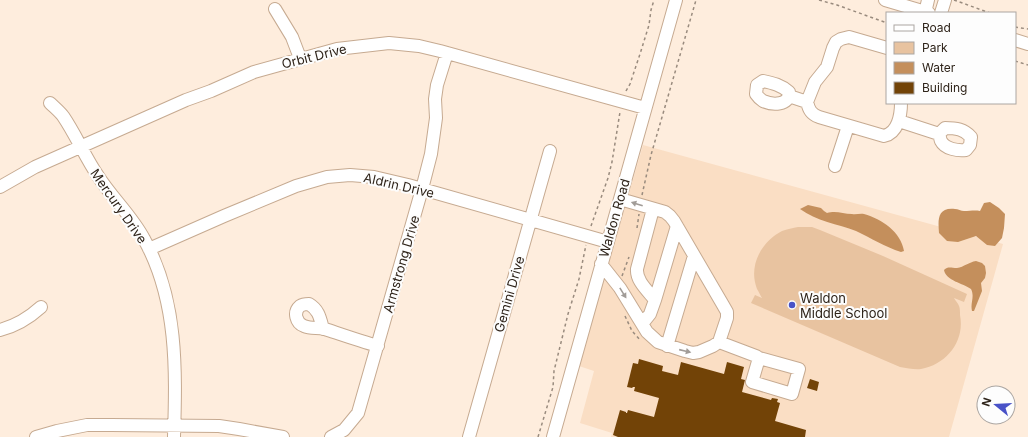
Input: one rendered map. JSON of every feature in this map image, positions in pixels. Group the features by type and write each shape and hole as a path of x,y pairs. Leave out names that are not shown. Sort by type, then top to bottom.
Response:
{"street":[{"name":"Waldon Road","path":"553,437 676,0"},
{"path":"886,0 927,9"},
{"path":"941,12 945,0"},
{"path":"275,9 292,37 300,58"},
{"path":"886,48 849,37 836,42 827,67 815,82 807,102 808,108 814,115 819,117 887,136 893,131 899,121 901,104"},
{"path":"1016,40 1028,44"},
{"name":"Orbit Drive","path":"0,187 35,167 186,100 254,72 300,58 337,49 389,43 419,46 645,108"},
{"name":"Armstrong Drive","path":"331,437 344,430 358,413 431,154 436,118 435,99 437,85 447,53"},
{"path":"789,96 807,102"},
{"name":"Mercury Drive","path":"50,103 62,115 98,177 144,238 157,266 169,306 174,344 174,432"},
{"path":"899,121 939,134"},
{"path":"835,166 848,126"},
{"name":"Gemini Drive","path":"469,437 550,150"},
{"name":"Aldrin Drive","path":"149,249 296,186 328,177 350,175 374,177 408,185 608,242"},
{"path":"601,264 620,288 642,324 654,338 668,346 693,353 699,352 719,342 727,318 727,312 677,226 665,212 620,199"},
{"path":"653,209 637,274 639,279 655,300"},
{"path":"642,324 650,314 655,300 677,226"},
{"path":"668,346 694,256"},
{"path":"0,330 32,315 41,306"},
{"path":"323,329 378,346"},
{"path":"719,342 759,358"},
{"path":"36,437 87,425 174,432 219,426 283,437"}],"path":[{"path":"538,437 553,387 554,371 568,314 579,279 588,236 612,162 620,116 620,106 624,93 630,84 640,54 649,25 654,0"},
{"path":"640,205 651,155 696,0"},
{"path":"819,0 886,23"},
{"path":"954,0 987,12"},
{"path":"1016,27 1028,29"},
{"path":"1016,61 1028,65"}],"shaded area":[{"name":"Waldon Middle School","path":"643,145 1003,244 949,437 611,437 612,433 580,423 594,371 579,366"}],"green space":[{"path":"798,227 812,227 820,230 883,256 967,294 964,302 954,298 959,307 961,325 960,334 952,350 939,362 921,369 900,367 751,303 755,295 762,298 757,289 754,272 755,263 762,248 768,241 782,231"}],"water":[{"path":"990,202 1005,214 1002,238 995,246 987,245 976,236 958,242 947,241 939,233 940,215 945,210 955,209 963,211 980,211 984,203"},
{"path":"808,205 821,208 827,213 833,212 871,216 890,227 895,232 904,251 901,252 895,250 856,231 813,217 800,209"},
{"path":"976,261 985,266 986,273 985,278 981,283 982,291 974,311 972,311 973,295 971,289 948,277 944,270 948,268 957,268"}],"building":[{"path":"639,359 663,366 662,371 678,375 681,362 724,374 727,362 744,367 741,379 745,380 742,392 771,400 772,398 778,399 777,402 780,403 775,421 806,430 805,437 618,437 613,435 620,410 626,413 628,410 654,417 659,398 634,391 635,387 627,387 633,363 638,364"},
{"path":"810,379 819,382 817,391 807,388"}],"place":[{"name":"Waldon Middle School","path":"792,305"}]}
